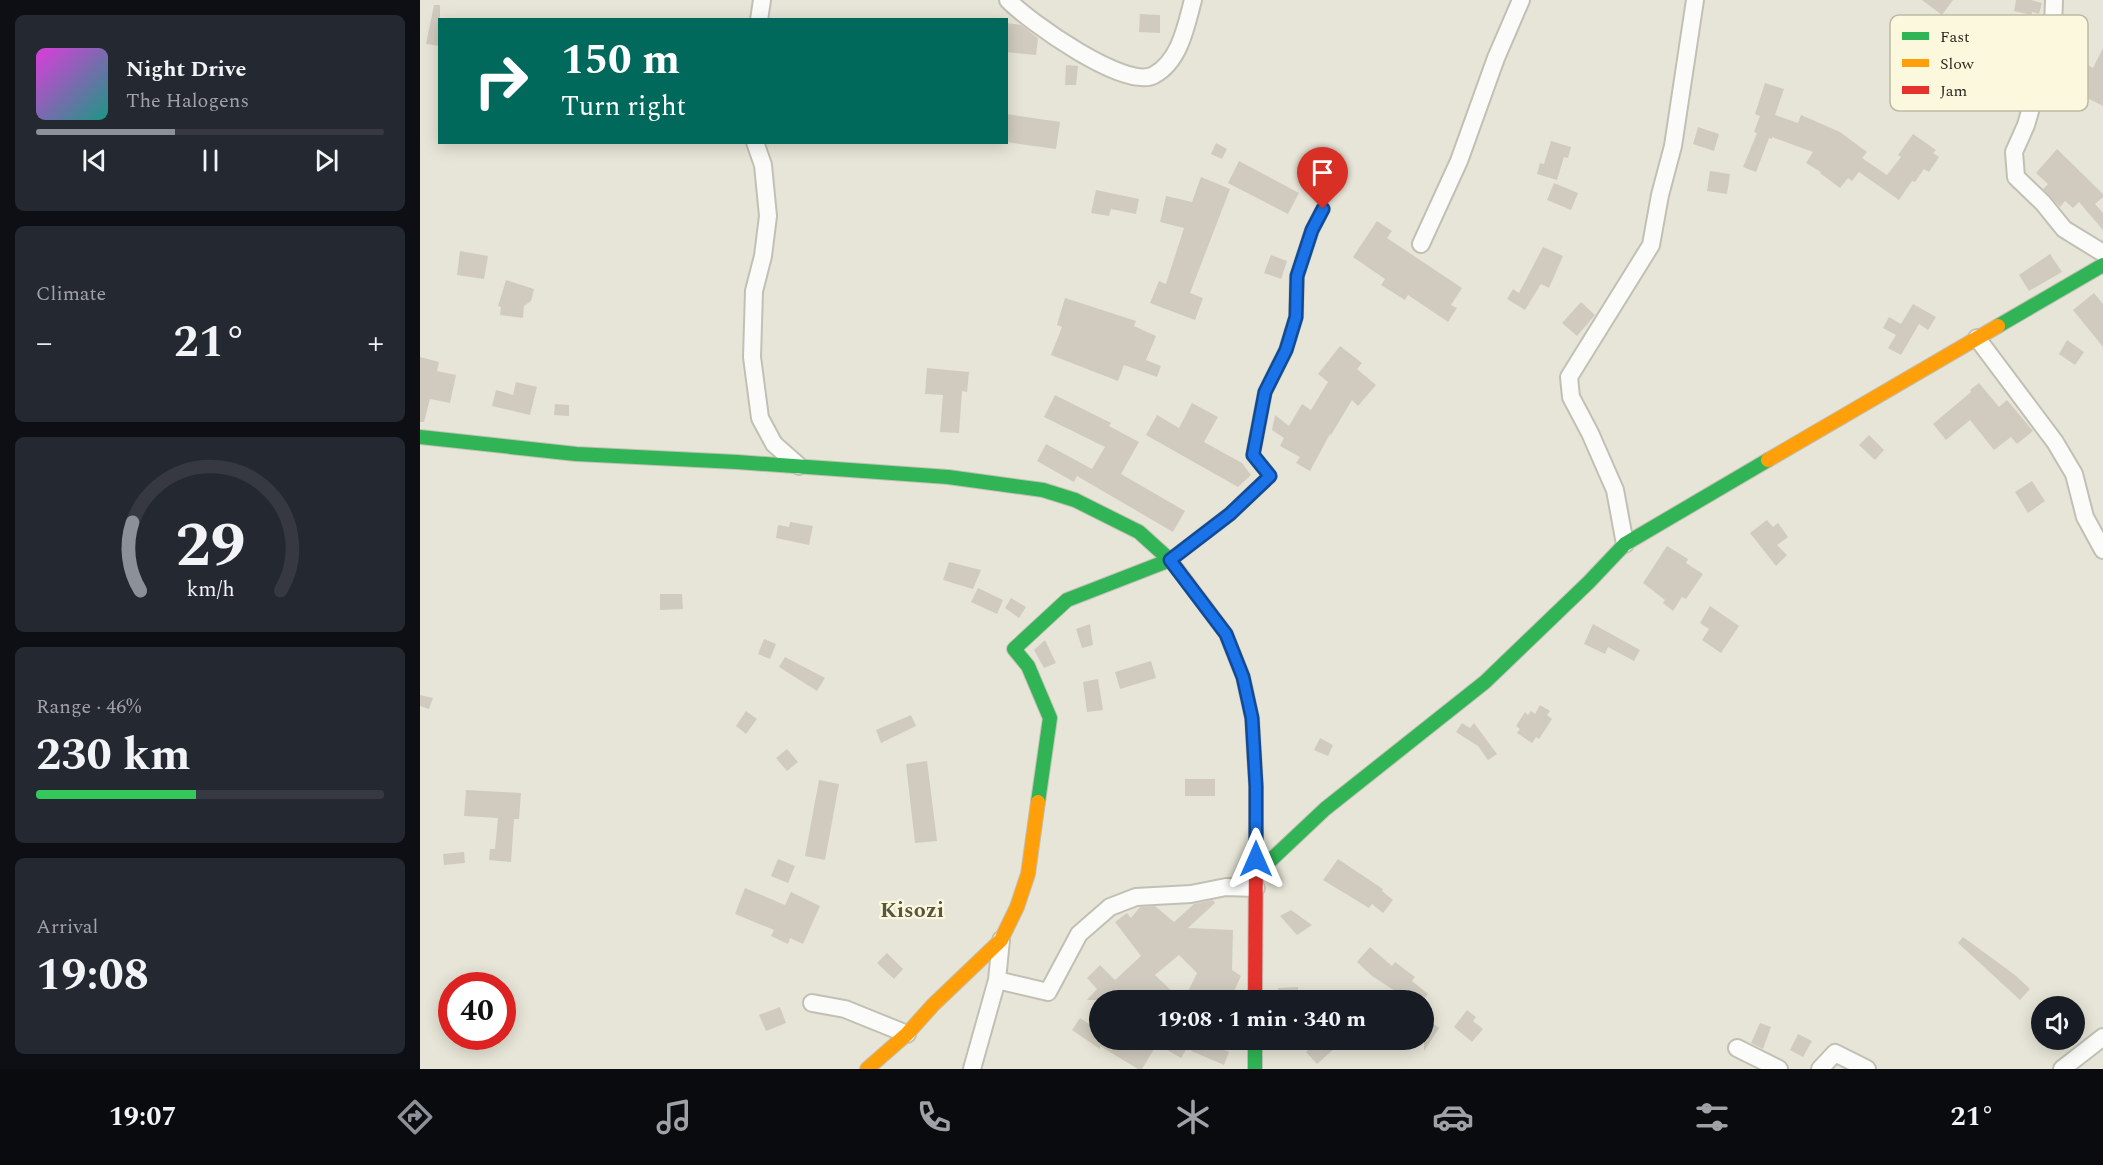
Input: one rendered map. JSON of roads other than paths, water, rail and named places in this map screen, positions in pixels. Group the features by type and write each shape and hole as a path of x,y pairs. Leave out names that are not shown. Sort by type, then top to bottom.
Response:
{"street":[{"path":"759,18 762,0"},
{"path":"1008,0 1018,10 1084,54 1113,70 1141,78 1153,76 1165,66 1179,48 1193,0"},
{"path":"1421,244 1460,161 1496,58 1521,0"},
{"path":"1624,544 1615,490 1571,397 1569,377 1651,245 1672,146 1695,0"},
{"path":"2053,15 2054,0"},
{"path":"2030,111 2014,152 2016,177 2043,203 2064,229 2103,253"},
{"path":"756,144 763,165 768,216 763,256 754,291 752,357 760,418 774,444 799,466"},
{"path":"867,1069 907,1034 933,1005 1000,940 1017,907 1028,874 1050,718 1028,666 1014,649 1067,600 1170,560 1230,514 1270,476 1253,455 1256,433 1265,392 1286,350 1296,317 1297,276 1312,230 1323,209"},
{"path":"997,980 1048,992 1078,934 1110,907 1136,897 1191,894 1256,881 1325,809 1485,682 1589,582 1624,544 2103,265"},
{"path":"1977,338 2055,442 2074,474 2085,517 2103,549"},
{"path":"420,436 454,442 576,454 948,477 1043,490 1075,500 1139,532 1170,560 1226,634 1243,677 1252,718 1255,748 1255,990"},
{"path":"972,1069 997,980 1000,940"},
{"path":"812,1003 845,1009 907,1034"},
{"path":"2062,1069 2103,1037"},
{"path":"1737,1048 1779,1069"},
{"path":"1255,1050 1255,1069"},
{"path":"1820,1069 1835,1053 1867,1069"}],"district":[{"name":"Kisozi","path":"912,910"}]}
